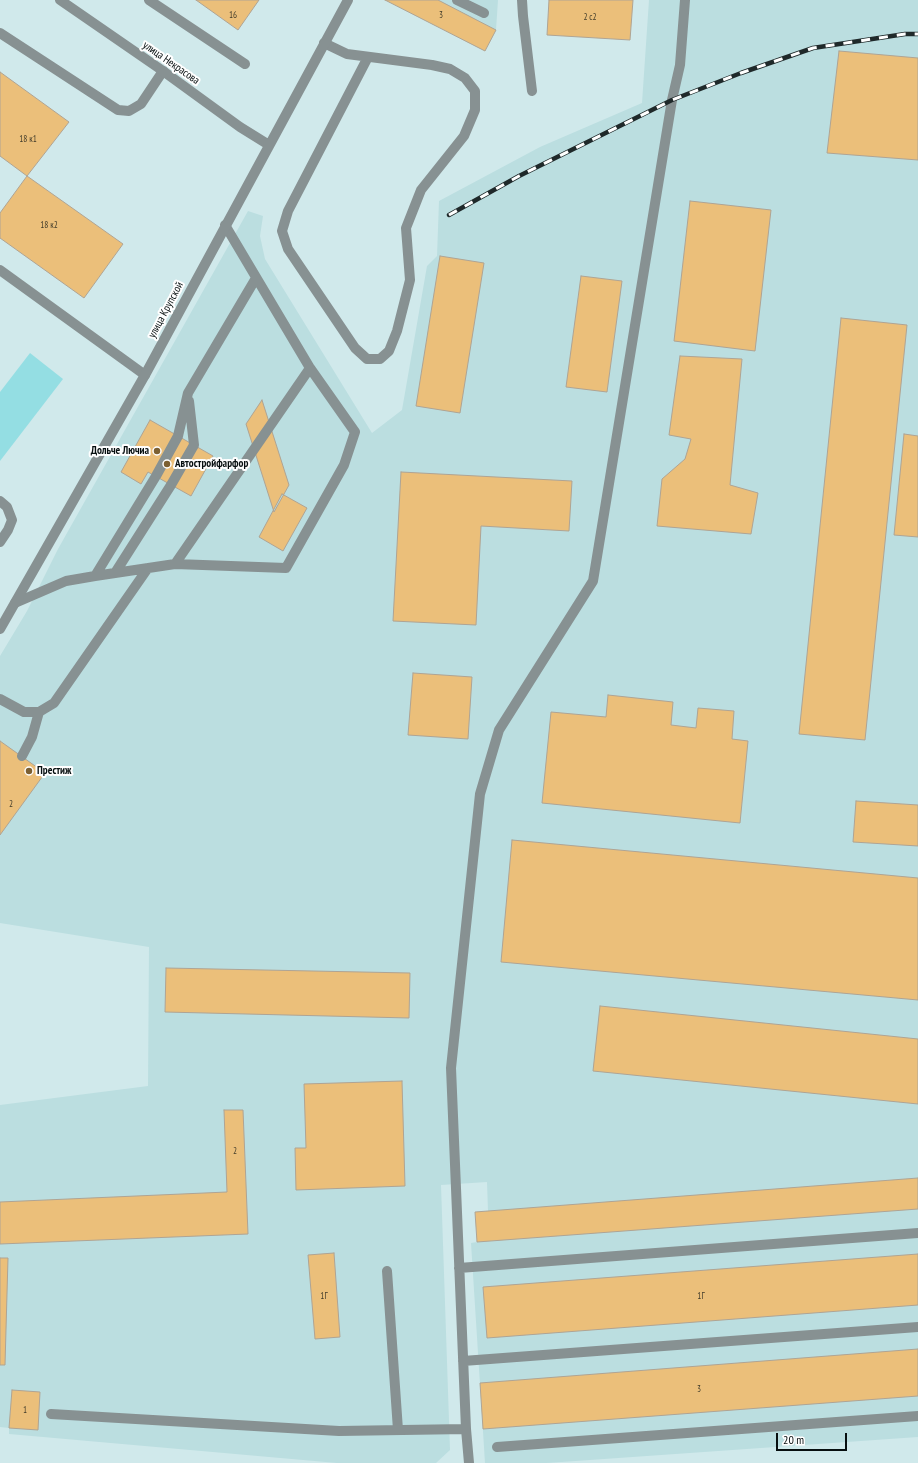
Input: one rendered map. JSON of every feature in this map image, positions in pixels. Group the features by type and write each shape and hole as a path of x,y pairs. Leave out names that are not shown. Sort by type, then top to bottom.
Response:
{"street":[{"name":"улица Некрасова","path":"60,0 163,71 240,127 269,145"},
{"path":"149,0 245,64"},
{"name":"улица Крупской","path":"0,629 145,374 348,0"},
{"path":"457,0 484,13"},
{"path":"522,0 532,91"},
{"path":"469,1463 466,1429 451,1068 480,794 499,730 593,581 672,100 680,65 685,0"},
{"path":"0,33 118,110 129,111 140,104 163,71"},
{"path":"324,43 348,54 432,65 450,69 465,78 475,91 475,110 464,136 420,190 406,228 410,280 397,332 389,351 380,359 367,359 355,348 288,249 282,231 288,211 368,57"},
{"path":"15,604 66,581 175,564 286,568 344,465 355,432 310,368 225,225"},
{"path":"0,270 145,374"},
{"path":"95,576 156,476 178,436 188,393 256,278"},
{"path":"175,564 310,368"},
{"path":"115,573 171,485 194,445 188,393"},
{"path":"0,501 6,507 12,520 8,530 0,542"},
{"path":"0,699 24,712 39,712 54,703 148,568"},
{"path":"22,756 32,737 39,712"},
{"path":"460,1268 918,1232"},
{"path":"387,1270 398,1430"},
{"path":"463,1361 918,1327"},
{"path":"51,1414 339,1431 466,1429"},
{"path":"497,1446 918,1416"}],"shaded area":[{"path":"385,0 498,0 496,30 485,51"},
{"path":"649,0 918,0 918,1437 547,1463 485,1463 471,1243 477,1242 475,1212 488,1211 487,1182 441,1185 450,1450 436,1463 337,1463 9,1434 9,1428 0,1427 0,1105 148,1086 149,947 0,923 0,656 27,611 58,549 248,211 263,216 260,236 265,259 372,433 402,410 427,266 437,256 439,201 540,147 642,103"},
{"path":"30,353 63,379 0,461 0,392"}],"building":[{"path":"196,0 259,0 238,30"},
{"path":"385,0 438,0 496,30 485,51"},
{"path":"549,0 633,0 630,40 547,35"},
{"path":"839,51 918,58 918,160 827,153"},
{"path":"0,72 69,122 27,176 0,156"},
{"path":"27,176 123,244 84,298 0,238 0,213"},
{"path":"690,201 771,210 755,351 674,341"},
{"path":"440,256 484,263 460,413 416,406"},
{"path":"581,276 622,281 607,392 566,387"},
{"path":"841,318 907,325 865,740 799,734"},
{"path":"680,356 742,359 730,485 758,493 751,534 657,526 662,479 685,459 691,439 669,435"},
{"path":"262,400 289,485 274,512 246,424"},
{"name":"Автостройфарфор","path":"150,420 213,456 191,496 148,472 141,484 121,472"},
{"path":"904,434 918,436 918,537 894,535"},
{"path":"401,472 572,481 569,531 481,526 476,625 393,621"},
{"path":"282,494 307,508 283,551 259,537"},
{"path":"413,673 472,677 468,739 408,735"},
{"path":"608,695 673,702 671,725 696,728 698,708 734,711 732,739 748,741 740,823 542,803 551,712 606,717"},
{"path":"0,741 45,773 0,835"},
{"path":"856,801 918,805 918,846 853,842"},
{"path":"512,840 918,878 918,1000 501,962"},
{"path":"166,968 410,973 409,1018 165,1012"},
{"path":"600,1006 918,1039 918,1104 593,1071"},
{"path":"402,1081 405,1186 296,1190 295,1148 306,1148 304,1084"},
{"path":"224,1110 243,1110 248,1234 0,1244 0,1202 227,1192"},
{"path":"918,1178 918,1209 477,1242 475,1212"},
{"path":"334,1253 340,1337 315,1339 308,1255"},
{"path":"918,1254 918,1305 487,1338 483,1287"},
{"path":"0,1258 8,1258 5,1365 0,1365"},
{"path":"918,1349 918,1396 483,1429 480,1383"},
{"path":"12,1390 40,1392 38,1430 9,1428"}],"railway":[{"path":"449,215 519,176 672,100 741,73 813,48 905,34 918,34"}],"place":[{"name":"Дольче Лючиа","path":"157,451"},
{"name":"Автостройфарфор","path":"167,464"},
{"name":"Престиж","path":"29,771"}]}
